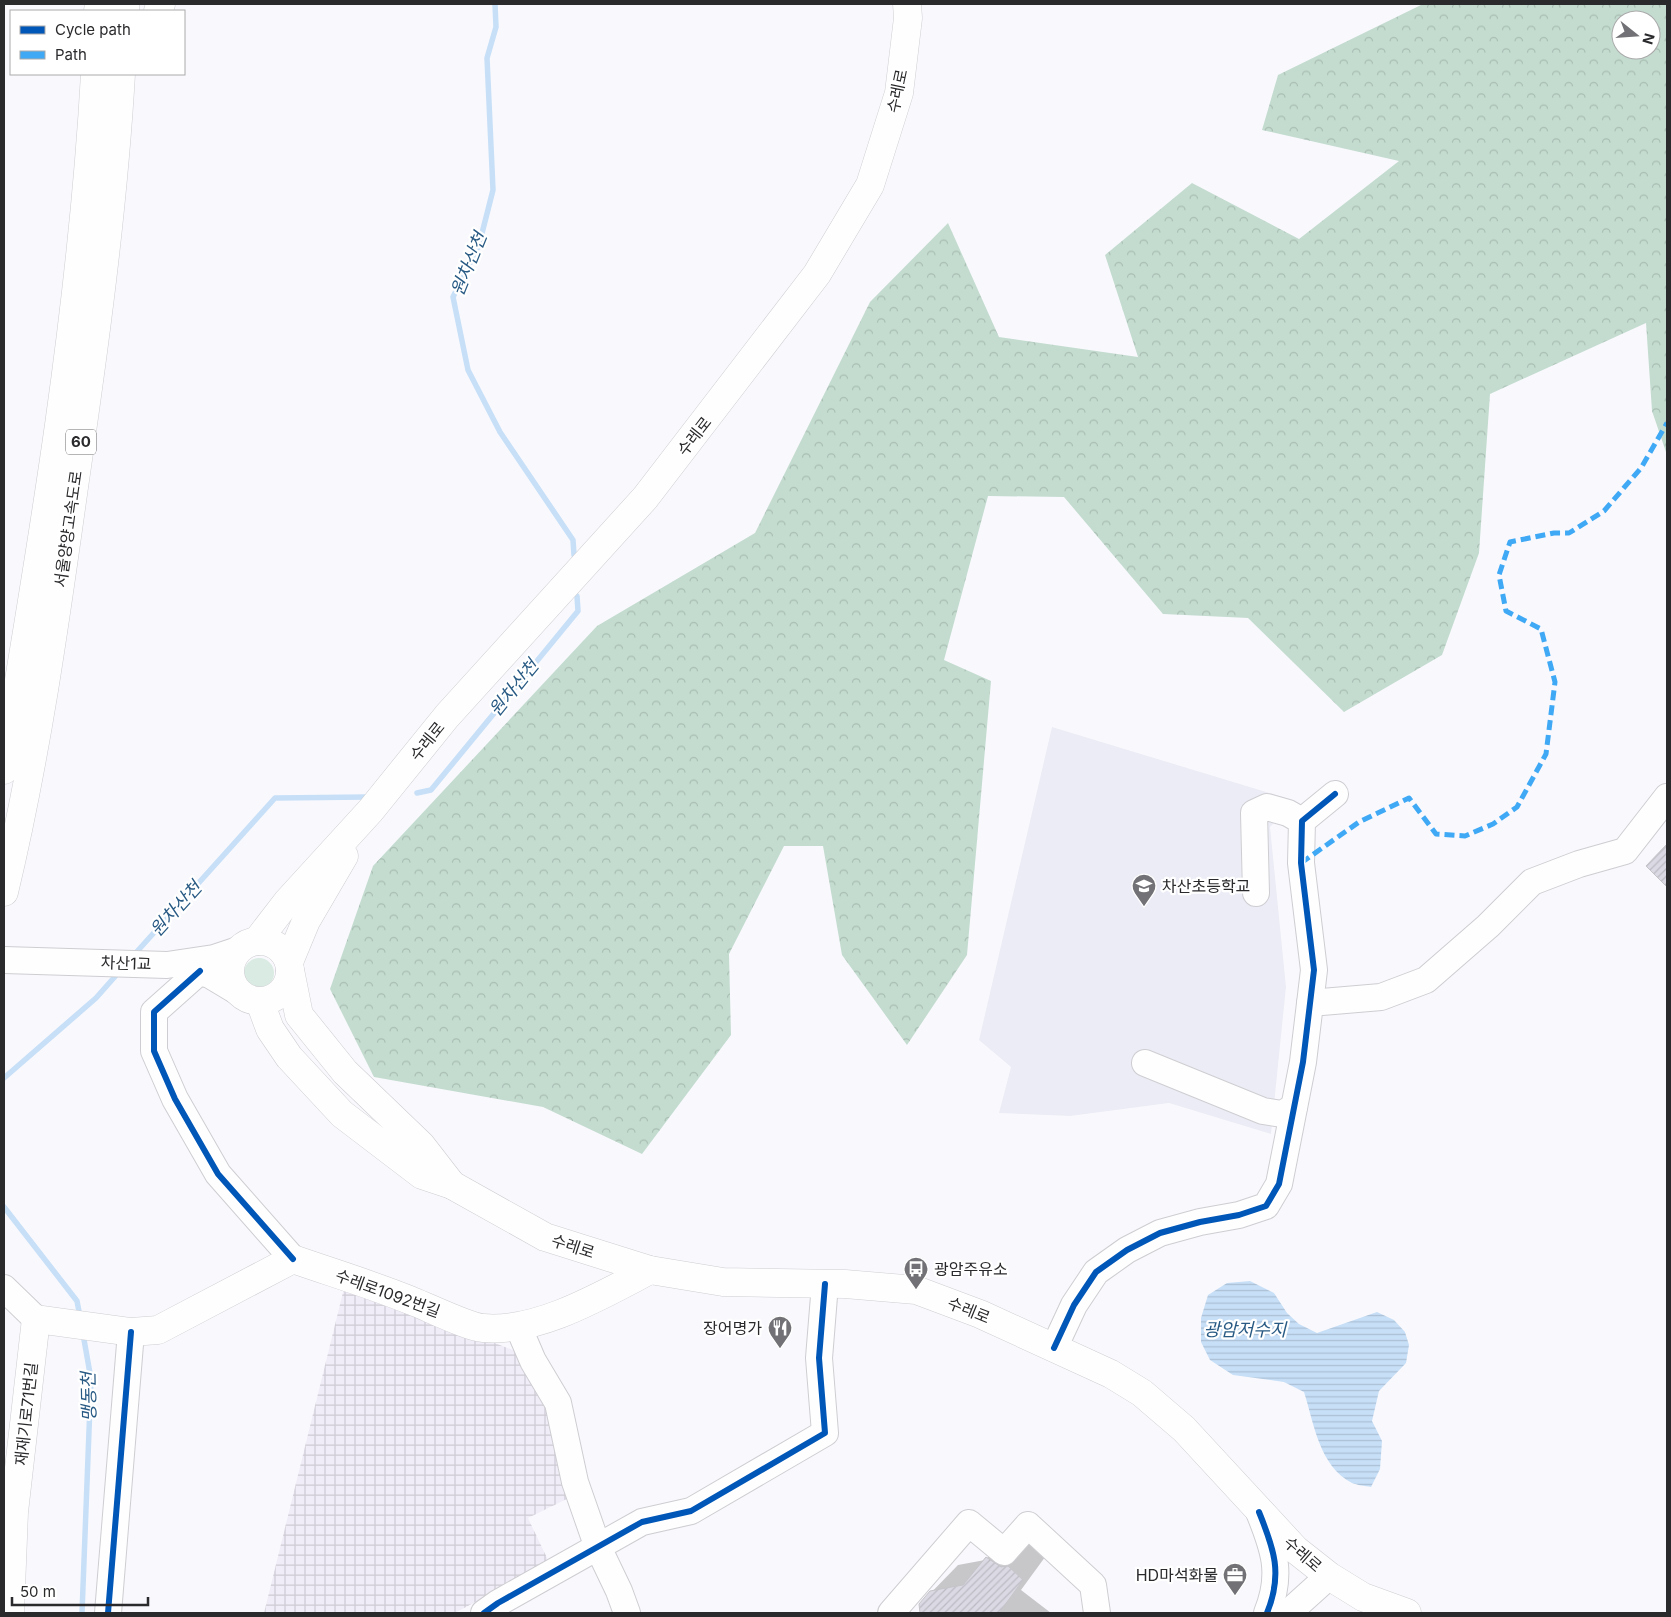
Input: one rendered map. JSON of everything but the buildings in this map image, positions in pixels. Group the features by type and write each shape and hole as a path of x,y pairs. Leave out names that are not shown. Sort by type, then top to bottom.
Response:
{"main road":[{"name":"수레로","path":"248,945 371,810 447,716 645,498 817,274 870,185 899,93 908,18 907,4"},
{"name":"서울양양고속도로","path":"4,770 40,554 74,311 91,157 95,75"},
{"name":"서울양양고속도로","path":"4,892 24,808 65,555 98,316 118,126 121,75"},
{"path":"118,126 136,75"},
{"name":"수레로","path":"371,810 306,921 289,966 299,1015 345,1072 421,1145 452,1185"},
{"path":"248,945 276,946 289,966 288,982 282,992 272,999 260,1002 246,999 235,990 230,980 229,969 232,958 248,945"},
{"name":"수레로","path":"260,1002 270,1029 289,1057 342,1114 422,1176 452,1185 545,1237 650,1270 723,1282 825,1284 916,1290 980,1314 1111,1374 1142,1393 1184,1429 1296,1550 1329,1576 1363,1596 1407,1613"},
{"path":"36,1319 131,1332 158,1330 293,1259"},
{"name":"수레로1092번길","path":"293,1259 402,1297 481,1328 534,1323 605,1294 650,1270"},
{"name":"재재기로71번길","path":"10,1613 14,1512 36,1319"}],"street":[{"path":"1054,1348 1074,1304 1096,1272 1127,1250 1160,1234 1200,1222 1239,1215 1266,1206 1279,1184 1303,1062 1314,970 1301,863 1302,821 1335,794"},
{"path":"1310,1003 1381,997 1426,980 1488,926 1532,882 1579,864 1625,851 1667,797"},
{"path":"1256,893 1254,813 1267,806 1288,813 1302,821"},
{"path":"168,964 214,958 248,945"},
{"name":"차산1교","path":"4,960 168,964"},
{"path":"168,964 200,971 235,990"},
{"path":"200,971 154,1012 154,1051 175,1099 218,1174 293,1259"},
{"path":"1145,1063 1263,1111 1282,1114 1294,1107"},
{"path":"484,1613 597,1545 642,1522 691,1511 825,1434 819,1358 825,1284"},
{"path":"4,1288 36,1319"},
{"path":"4,1316 36,1319"},
{"path":"518,1326 534,1361 558,1403 575,1482 597,1545 619,1591 627,1613"},
{"path":"108,1613 131,1332"},
{"path":"1259,1512 1272,1545 1276,1564 1273,1596 1267,1613"},
{"path":"891,1613 968,1523 1004,1552 1028,1525 1093,1585 1097,1613"},
{"path":"1288,1613 1329,1576"}],"shaded area":[{"name":"차산초등학교","path":"1052,727 1296,801 1270,827 1286,987 1271,1134 1169,1103 1070,1116 999,1113 1011,1067 979,1040"},
{"path":"259,958 270,962 274,973 270,984 259,988 248,984 244,973 248,962"},
{"path":"345,1284 523,1354 543,1388 573,1496 528,1518 549,1562 455,1613 264,1613"}],"green space":[{"path":"1423,4 1667,4 1667,455 1652,411 1646,323 1490,394 1479,553 1442,655 1344,712 1248,618 1163,614 1064,497 988,496 944,660 991,681 967,955 907,1045 842,955 823,846 784,846 729,954 731,1035 642,1154 543,1107 374,1077 330,989 373,866 597,626 755,533 870,302 948,223 999,337 1138,357 1105,255 1192,183 1299,239 1399,161 1262,130 1278,75"}],"water":[{"name":"광암저수지","path":"1250,1281 1274,1293 1287,1313 1299,1324 1317,1333 1377,1312 1394,1320 1405,1332 1409,1345 1406,1363 1379,1391 1372,1421 1382,1441 1380,1469 1371,1487 1352,1483 1332,1466 1319,1443 1304,1392 1284,1382 1233,1375 1210,1360 1201,1342 1201,1318 1208,1295 1227,1283"}],"waterway":[{"name":"원차산천","path":"495,4 496,27 487,58 493,190 479,245 453,297 468,370 500,432 573,540 574,555"},
{"name":"원차산천","path":"417,793 431,790 578,611 577,596"},
{"name":"원차산천","path":"133,956 275,798 368,797"},
{"name":"원차산천","path":"4,1078 96,998 119,972"},
{"name":"맹동천","path":"4,1207 77,1301 80,1317"},
{"name":"맹동천","path":"82,1613 91,1379 83,1334"}],"marked path":[{"path":"1301,863 1359,822 1409,798 1436,834 1465,836 1493,824 1517,807 1546,754 1555,682 1541,629 1506,611 1499,575 1510,542 1554,533 1569,533 1604,511 1641,468 1667,423"}],"cycle path":[{"path":"1054,1348 1074,1305 1096,1272 1127,1250 1160,1233 1200,1222 1239,1215 1266,1206 1279,1184 1303,1062 1314,970 1301,863 1302,821 1335,794"},
{"path":"200,971 154,1012 154,1051 175,1099 218,1174 293,1259"},
{"path":"484,1613 498,1603 642,1522 691,1511 825,1433 819,1358 825,1284"},
{"path":"108,1613 131,1332"},
{"path":"1259,1512 1269,1538 1275,1562 1275,1586 1267,1613"}],"place":[{"name":"차산초등학교","path":"1144,907"},
{"name":"광암주유소","path":"916,1290"},
{"name":"장어명가","path":"780,1349"},
{"name":"HD마석화물","path":"1235,1596"}]}
